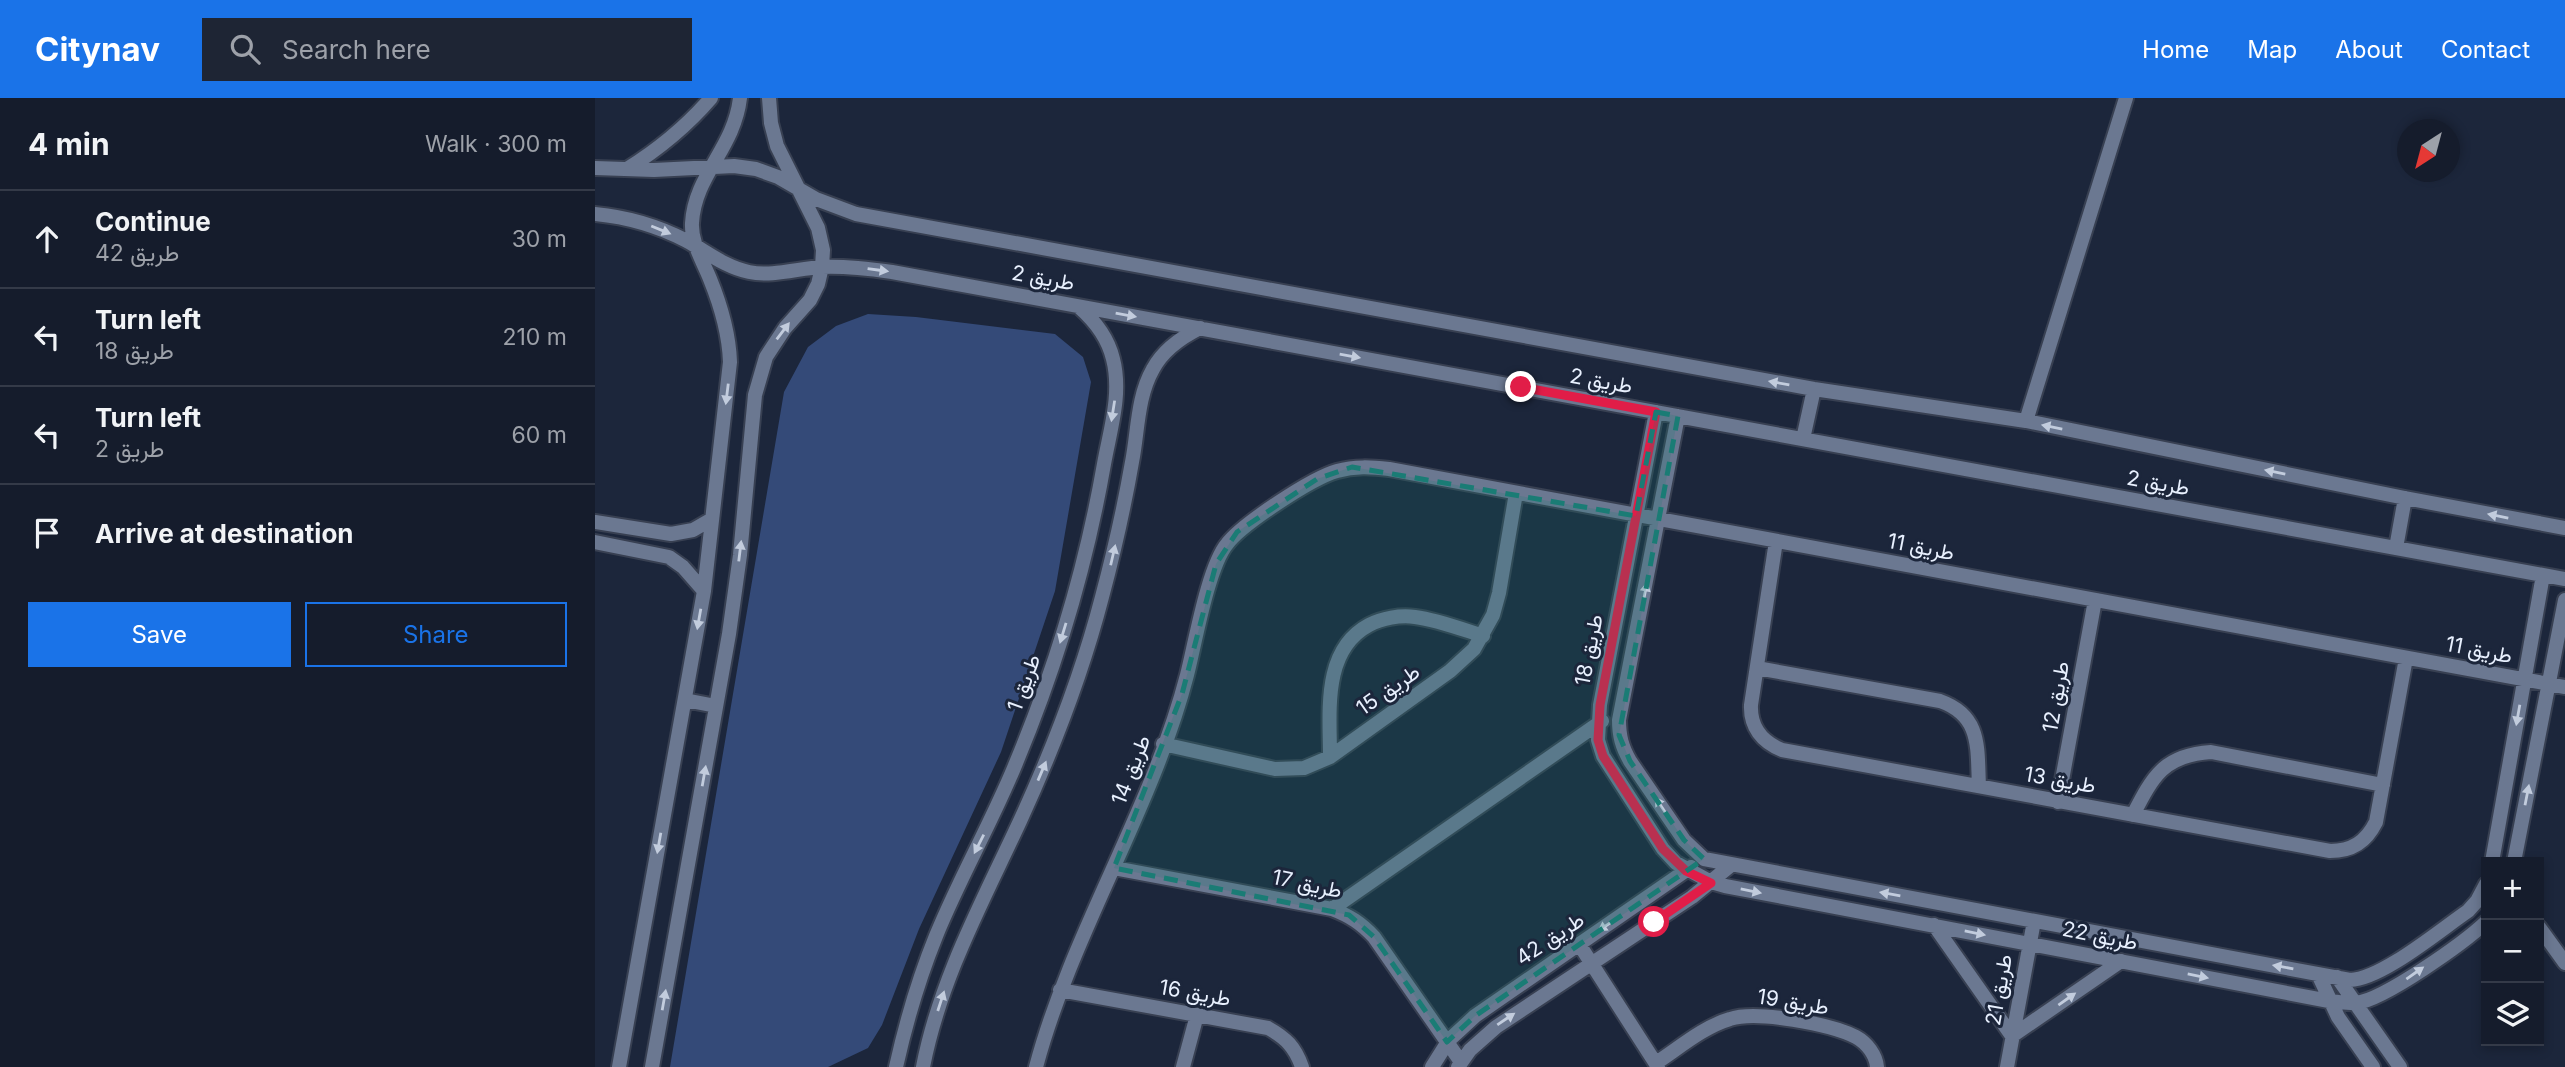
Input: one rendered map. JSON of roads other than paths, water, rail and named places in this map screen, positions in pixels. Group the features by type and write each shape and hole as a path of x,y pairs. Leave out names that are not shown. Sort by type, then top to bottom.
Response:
{"street":[{"path":"627,169 661,148 692,120 711,98"},
{"path":"619,1067 704,592 730,370 730,338 721,307 695,247 692,226 694,206 700,188 732,132 740,98"},
{"path":"652,1067 740,555 755,395 761,371 779,336 810,300 822,267 823,250 818,228 777,146 771,123 769,98"},
{"path":"2026,421 2126,98"},
{"name":"طريق 2","path":"595,168 734,166 757,169 778,177 816,200 856,214 1814,390 2026,421 2565,528"},
{"name":"طريق 2","path":"595,214 631,220 660,229 732,267 751,272 772,273 822,267 892,272 2565,579"},
{"name":"طريق 1","path":"896,1067 912,1003 937,935 1005,790 1047,683 1091,531 1117,380 1105,337 1092,318 1079,306"},
{"path":"923,1067 961,946 1044,768 1084,658 1099,610 1123,510 1144,388 1165,352 1181,338 1200,328"},
{"path":"1803,439 1814,390"},
{"name":"طريق 18","path":"1656,412 1598,724 1598,740 1603,756 1663,849 1686,871"},
{"name":"طريق 18","path":"1678,416 1619,720 1619,735 1623,749 1684,840 1704,859"},
{"name":"طريق 11","path":"1278,505 1317,479 1352,467 1389,469 2565,687"},
{"name":"طريق 15","path":"1163,744 1275,769 1304,768 1329,757 1450,671 1483,636 1493,615 1516,493"},
{"path":"2396,548 2405,498"},
{"name":"طريق 14","path":"1037,1067 1060,990 1114,868 1182,694 1216,564 1225,545 1237,532 1278,505"},
{"path":"595,522 671,534 693,530 712,519"},
{"name":"طريق 13","path":"1776,541 1751,712 1757,732 1772,746 2058,802 2330,851 2343,851 2359,844 2370,834 2378,816 2406,658"},
{"path":"595,542 669,556 683,567 704,592"},
{"path":"2492,857 2543,575"},
{"name":"طريق 12","path":"2058,802 2095,600"},
{"path":"2515,857 2565,600"},
{"path":"1329,757 1330,704 1337,661 1346,644 1360,630 1377,621 1415,617 1483,636"},
{"path":"1757,668 1940,701 1953,706 1965,715 1976,739 1979,786"},
{"path":"685,700 716,706"},
{"path":"1332,909 1623,706"},
{"path":"2133,815 2149,783 2162,768 2194,753 2211,752 2383,785"},
{"name":"طريق 22","path":"1704,859 2360,980 2379,972 2468,911 2481,893"},
{"name":"طريق 42","path":"1432,1067 1447,1042 1475,1016 1704,859"},
{"name":"طريق 42","path":"1460,1065 1482,1037 1711,883 1731,865"},
{"name":"طريق 17","path":"1114,868 1332,909 1349,915 1363,925 1447,1042 1460,1065"},
{"name":"طريق 22","path":"1686,871 1711,883 2355,1003 2375,998 2397,986 2481,926"},
{"name":"طريق 21","path":"2007,1067 2034,921"},
{"path":"1934,925 2012,1036 2121,961"},
{"path":"2544,934 2565,963"},
{"path":"1579,944 1657,1065"},
{"path":"2318,974 2329,1000 2373,1067"},
{"path":"2337,977 2400,1067"},
{"name":"طريق 16","path":"1060,990 1268,1028 1288,1041 1297,1053 1302,1067"},
{"path":"1183,1067 1197,1015"},
{"name":"طريق 19","path":"1657,1065 1708,1029 1742,1015 1789,1020 1844,1032 1858,1038 1869,1048 1877,1067"}]}
